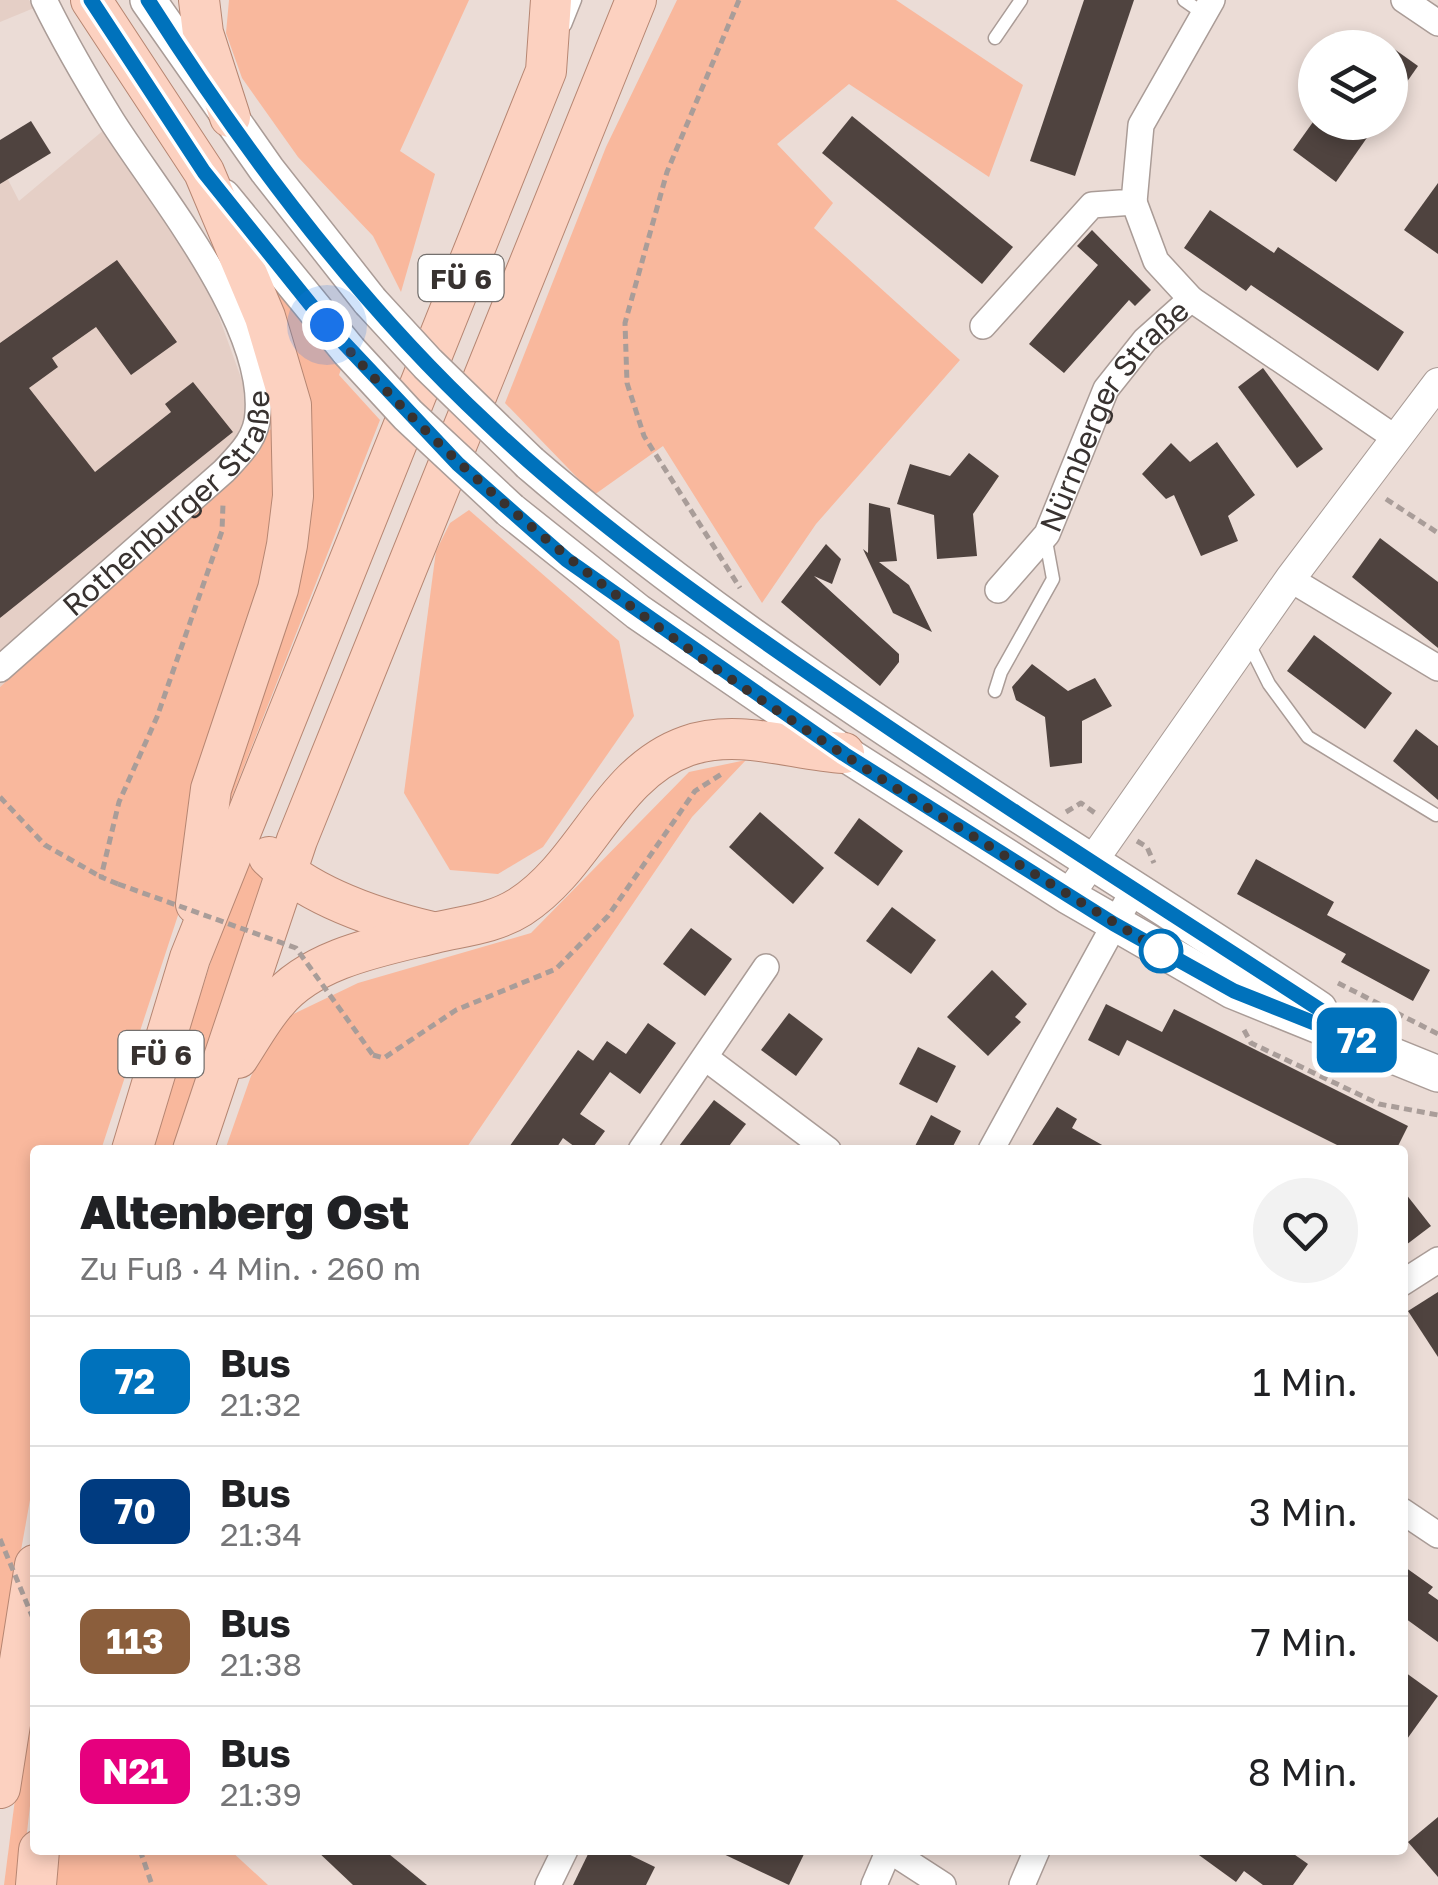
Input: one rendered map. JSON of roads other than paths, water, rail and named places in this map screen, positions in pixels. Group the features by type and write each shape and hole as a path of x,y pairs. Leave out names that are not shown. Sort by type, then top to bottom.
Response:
{"main road":[{"path":"91,0 204,172 349,351 420,427 510,510 638,612 844,754 1114,924 1234,991 1438,1074"},
{"path":"148,0 230,117 370,301 428,364 530,463 647,558 906,741 1382,1050"},
{"path":"198,0 230,117"},
{"path":"546,71 551,0"},
{"name":"FÜ 6","path":"194,1145 286,874 636,0"},
{"name":"FÜ 6","path":"134,1145 190,958 546,71"},
{"path":"190,958 211,789 278,590 294,496 291,405 283,367 204,172"},
{"path":"205,1107 276,1001 301,979 352,955 499,918 537,894 570,860 626,788 656,759 710,740 731,739 844,754"},
{"path":"241,831 286,874 393,923 436,933"},
{"path":"0,1788 30,1597"},
{"path":"36,1885 39,1855"}],"street":[{"name":"Rothenburger Straße","path":"0,669 224,471 248,446 259,410 253,370 238,328 191,236 112,120 44,0"},
{"path":"1404,0 1438,23"},
{"path":"1191,299 1156,261 1134,202 1141,124 1200,5"},
{"path":"982,326 1092,205 1134,202"},
{"name":"Nürnberger Straße","path":"998,590 1047,534 1106,389 1145,340 1191,299 1397,440"},
{"path":"1068,896 1290,579 1436,388"},
{"path":"1290,579 1438,668"},
{"path":"994,1145 1134,889"},
{"path":"644,1145 707,1059 716,1035 766,966"},
{"path":"707,1059 821,1145"},
{"path":"1408,1279 1438,1260"},
{"path":"1408,1515 1438,1535"},
{"path":"548,1885 562,1855"},
{"path":"874,1885 887,1855"},
{"path":"897,1855 943,1885"},
{"path":"1022,1885 1035,1855"}],"lane":[{"path":"546,71 575,0"},
{"path":"995,38 1020,0"},
{"path":"995,690 1001,672 1053,579 1046,556 1047,534"},
{"path":"1246,640 1268,684 1308,737 1436,816"}]}
